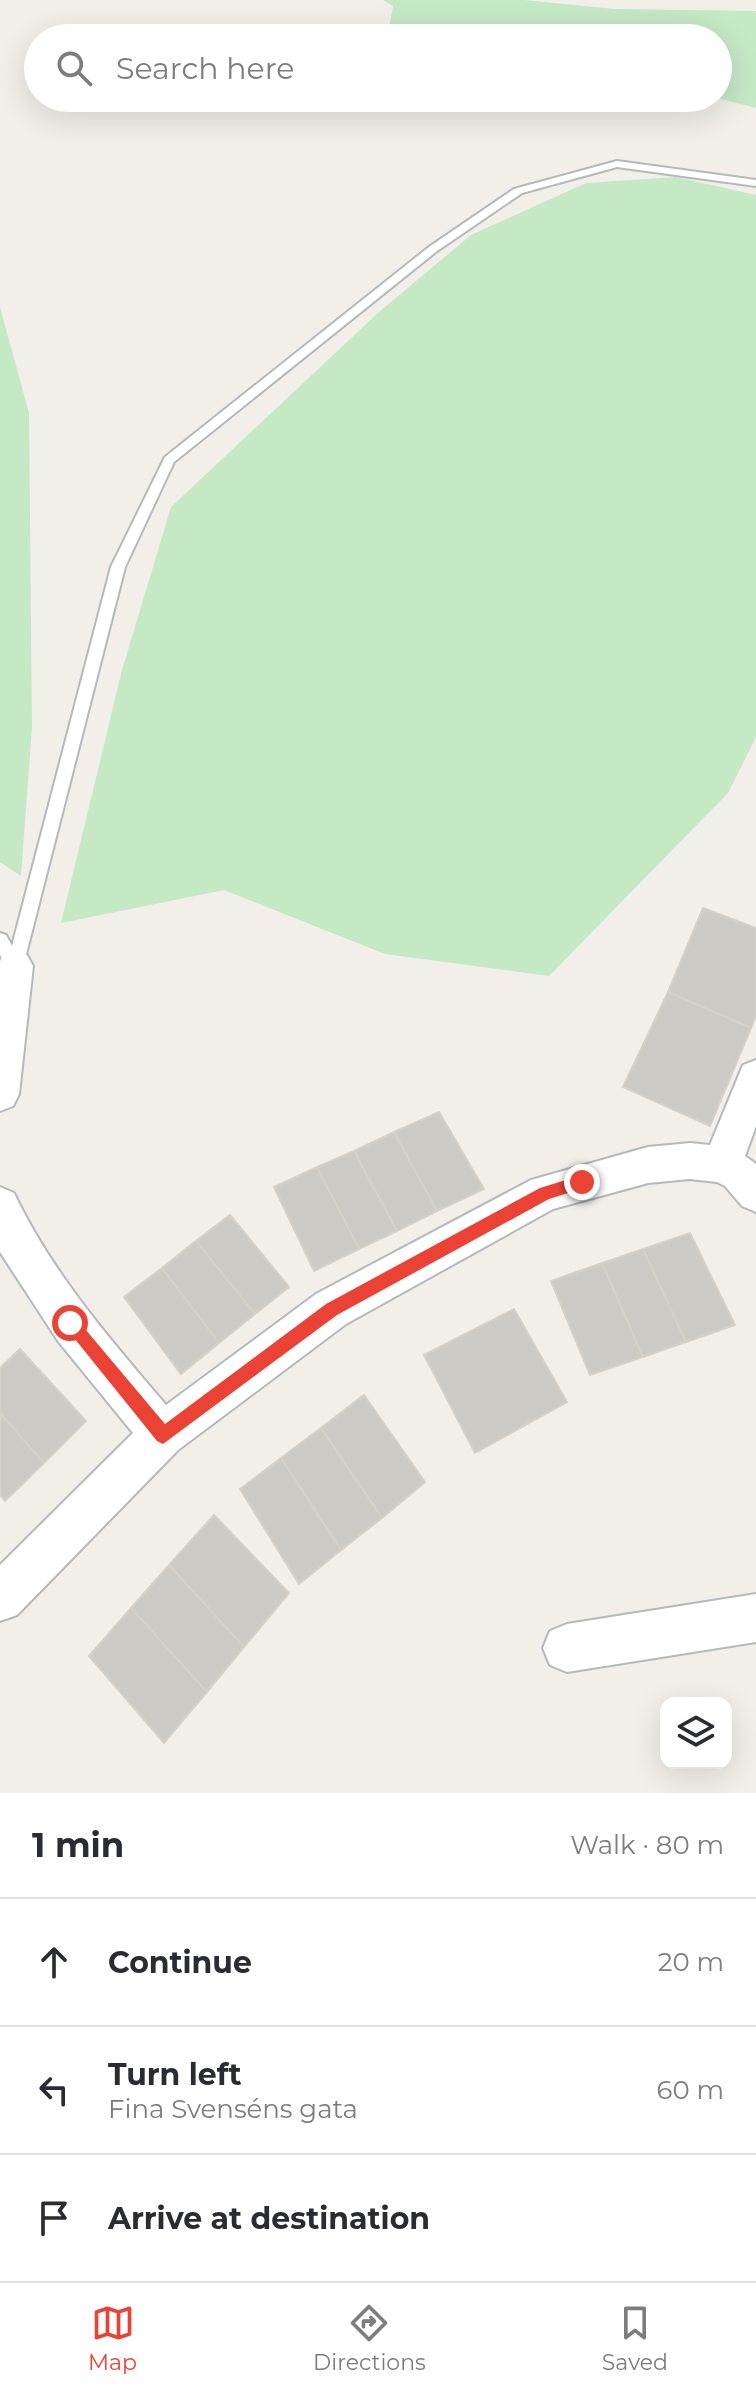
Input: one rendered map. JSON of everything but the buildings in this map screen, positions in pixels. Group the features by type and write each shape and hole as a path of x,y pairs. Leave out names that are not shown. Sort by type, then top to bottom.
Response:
{"street":[{"path":"0,1094 8,953"},
{"path":"722,1164 756,1077"},
{"path":"0,1598 163,1435 331,1309 545,1193 648,1165 690,1161 722,1164 739,1173 756,1193"},
{"path":"0,1206 14,1239 70,1323 163,1435"},
{"path":"567,1648 756,1618"}],"lane":[{"path":"8,953 118,567 169,460 433,249 518,191 617,164 756,183"}],"green space":[{"path":"383,0 524,0 614,9 756,11 756,108 732,102 732,24 390,24 393,6"},
{"path":"676,177 756,195 756,737 728,793 549,976 385,954 224,890 61,923 122,670 171,507 379,312 471,235 586,183"},
{"path":"0,307 29,413 32,727 21,876 0,862"}],"route":[{"path":"70,1323 163,1435 331,1309 545,1193 582,1182"}]}
